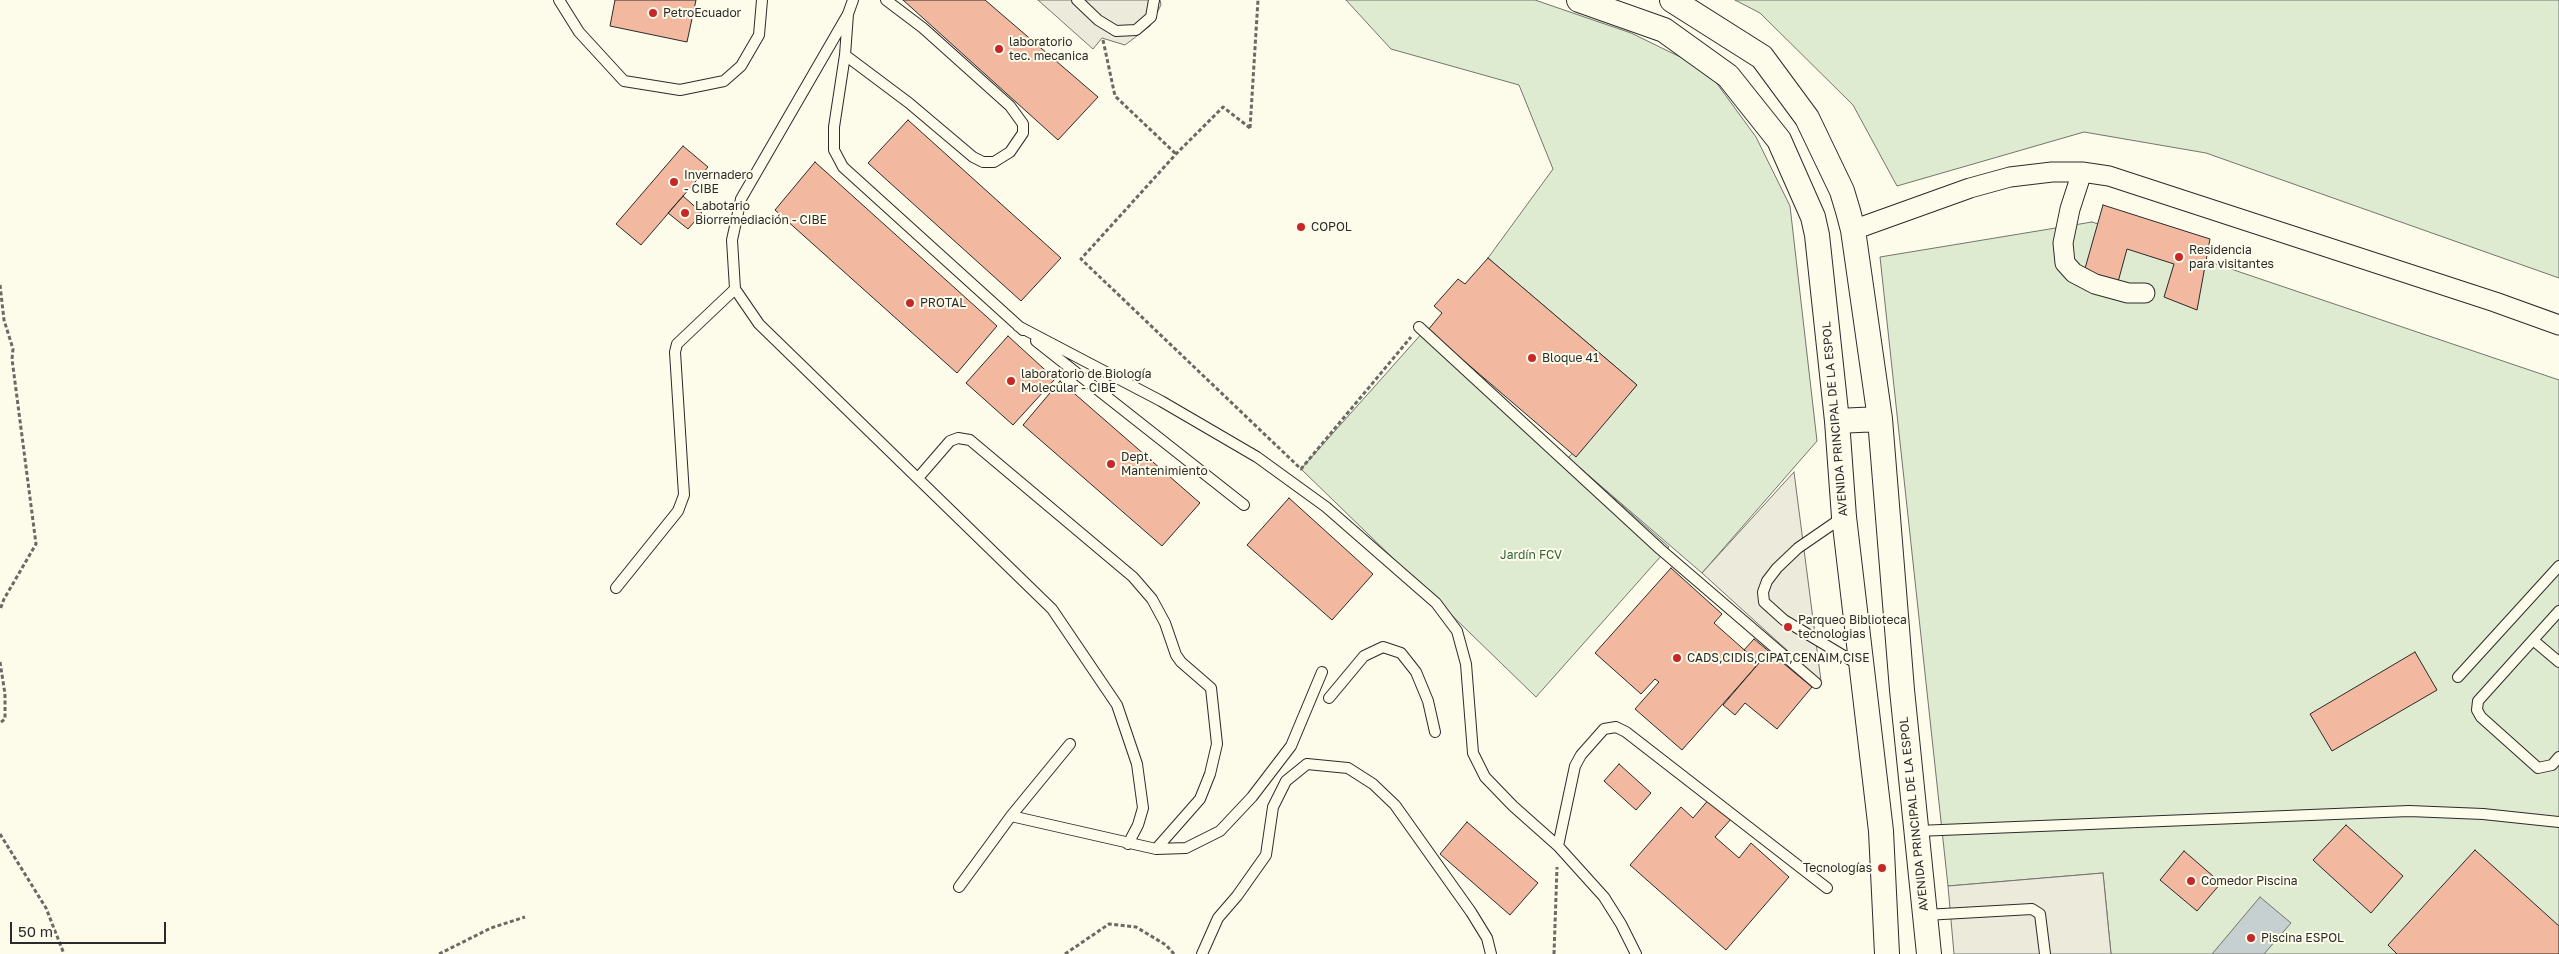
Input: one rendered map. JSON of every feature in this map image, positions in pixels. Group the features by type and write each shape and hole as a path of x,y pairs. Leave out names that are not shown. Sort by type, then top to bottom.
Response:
{"street":[{"name":"AVENIDA PRINCIPAL DE LA ESPOL","path":"1579,0 1664,30 1728,76 1779,140 1808,203 1817,234 1837,421 1844,517 1881,830 1887,954"},
{"name":"AVENIDA PRINCIPAL DE LA ESPOL","path":"1672,0 1762,58 1807,118 1842,191 1853,230 1880,419 1902,690 1929,954"},
{"path":"1853,230 1970,188 2010,177 2052,172 2082,172 2109,176 2495,302 2559,325"},
{"path":"2082,172 2070,209 2063,243 2065,263 2074,273 2095,284 2128,294 2145,293"},
{"path":"1808,203 1842,191"},
{"path":"1837,421 1880,419"},
{"path":"1866,698 1902,690"}],"lane":[{"path":"560,0 580,32 624,81 680,90 724,81 741,66 759,35 762,0"},
{"path":"854,0 848,14 740,199 732,240 735,289 759,324 1052,609 1117,706 1137,764 1143,808 1138,825 1128,844"},
{"path":"845,55 909,104 973,157 983,162 994,162 1010,152 1023,133 1023,124 1010,106 923,28 886,0"},
{"path":"1077,0 1098,20 1116,31 1136,30 1151,17 1154,0"},
{"path":"848,14 845,55 834,127 834,150 842,167 1018,326 1244,505"},
{"path":"616,588 678,510 684,495 675,352 677,344 735,289"},
{"path":"1018,326 1161,401 1257,457 1326,508 1436,604 1457,631 1466,664 1473,753 1485,777 1558,846 1604,897 1621,924 1636,954"},
{"path":"1419,327 1660,549 1816,683"},
{"path":"918,478 950,441 958,438 970,440 1133,577 1156,607 1165,623 1176,654 1211,688 1217,744 1210,774 1200,799 1156,850"},
{"path":"1844,517 1798,548 1777,568 1767,581 1763,592 1764,602 1784,620 1861,667"},
{"path":"2458,678 2559,566"},
{"path":"2559,611 2478,700 2477,710 2481,716 2538,768 2552,765 2559,757"},
{"path":"2533,640 2559,662"},
{"path":"1329,698 1364,656 1383,647 1401,653 1416,672 1428,701 1434,732"},
{"path":"1011,816 1156,850 1186,848 1220,831 1252,797 1291,746 1322,672"},
{"path":"1558,846 1575,766 1581,755 1604,730 1616,727 1626,732 1827,888"},
{"path":"959,887 1011,816 1070,744"},
{"path":"1202,954 1218,918 1237,896 1266,855 1273,806 1286,781 1307,764 1348,768 1373,784 1394,805 1471,912 1487,938 1491,954"},
{"path":"1917,831 2409,811 2483,814 2559,822"},
{"path":"1925,915 2032,909 2040,914 2045,954"}],"path":[{"path":"1258,0 1250,128 1223,107 1176,154 1081,259 1301,469 1419,327"},
{"path":"1098,20 1115,96 1176,154"},
{"path":"0,285 4,320 14,349 12,358 36,544 4,599 0,610"},
{"path":"0,662 5,694 5,719 0,723"},
{"path":"0,834 46,908 64,954"},
{"path":"1554,954 1558,846"},
{"path":"439,954 491,928 525,917"},
{"path":"1065,954 1109,924 1136,927 1166,945 1174,954"}],"green space":[{"name":"Jardín FCV","path":"1346,0 1535,0 1631,33 1707,70 1756,137 1790,206 1817,441 1702,573 1579,467 1669,547 1536,697 1301,469 1424,331 1568,458 1637,385 1488,258 1553,169 1519,85 1391,49"},
{"path":"1735,0 2559,0 2559,278 2206,153 2084,132 1897,186 1853,105 1760,13"},
{"path":"2092,222 2559,380 2559,954 2111,954 2103,873 1948,886 1880,257"}],"shaded area":[{"path":"1038,0 1160,0 1161,5 1150,26 1125,45 1102,38 1093,49"},
{"name":"Parqueo Biblioteca tecnologias","path":"1794,472 1821,681 1702,573"},
{"path":"2103,873 2111,954 1954,954 1948,886"},
{"name":"Piscina ESPOL","path":"2260,897 2291,923 2264,954 2212,954"}],"building":[{"name":"PetroEcuador","path":"615,0 696,0 687,42 610,26"},
{"name":"laboratorio tec. mecanica","path":"903,0 985,0 1098,97 1058,140"},
{"path":"908,120 1061,258 1021,301 868,163"},
{"name":"Invernadero - CIBE","path":"683,146 708,167 641,245 616,224"},
{"path":"815,162 997,326 957,373 775,210"},
{"name":"Labotario Biorremediación - CIBE","path":"683,196 702,213 688,229 668,213"},
{"name":"Residencia para visitantes","path":"2103,205 2210,239 2197,310 2164,297 2174,264 2127,249 2118,282 2084,272"},
{"name":"Bloque 41","path":"1488,258 1637,385 1576,457 1428,330 1442,313 1434,306 1458,279 1465,284"},
{"name":"laboratorio de Biología Molecular - CIBE","path":"1008,336 1055,379 1013,425 966,383"},
{"name":"Dept. Mantenimiento","path":"1060,381 1200,503 1162,546 1023,425"},
{"path":"1289,498 1373,574 1332,620 1247,545"},
{"name":"CADS,CIDIS,CIPAT,CENAIM,CISE","path":"1671,568 1722,614 1714,623 1759,663 1682,750 1635,709 1659,682 1655,679 1641,694 1595,653"},
{"path":"1754,639 1812,687 1777,729 1745,703 1735,715 1723,705 1759,663 1744,650"},
{"path":"2415,652 2437,690 2332,751 2310,714"},
{"path":"1619,764 1651,793 1636,810 1604,781"},
{"path":"1710,798 1732,818 1715,837 1739,858 1751,843 1789,877 1726,950 1630,865 1681,807 1693,818"},
{"path":"1467,822 1538,883 1510,915 1440,854"},
{"path":"2346,825 2403,876 2371,913 2313,860"},
{"path":"2475,850 2559,926 2559,954 2397,954 2388,945"},
{"name":"Comedor Piscina","path":"2184,851 2221,883 2197,911 2160,880"}],"place":[{"name":"PetroEcuador","path":"653,13"},
{"name":"laboratorio tec. mecanica","path":"999,49"},
{"name":"Invernadero - CIBE","path":"674,182"},
{"name":"Labotario Biorremediación - CIBE","path":"685,213"},
{"name":"COPOL","path":"1301,227"},
{"name":"Residencia para visitantes","path":"2179,257"},
{"name":"PROTAL","path":"910,303"},
{"name":"Bloque 41","path":"1532,358"},
{"name":"laboratorio de Biología Molecular - CIBE","path":"1011,381"},
{"name":"Dept. Mantenimiento","path":"1111,464"},
{"name":"Parqueo Biblioteca tecnologias","path":"1788,627"},
{"name":"CADS,CIDIS,CIPAT,CENAIM,CISE","path":"1677,658"},
{"name":"Tecnologías","path":"1882,868"},
{"name":"Comedor Piscina","path":"2191,881"},
{"name":"Piscina ESPOL","path":"2251,938"}]}
